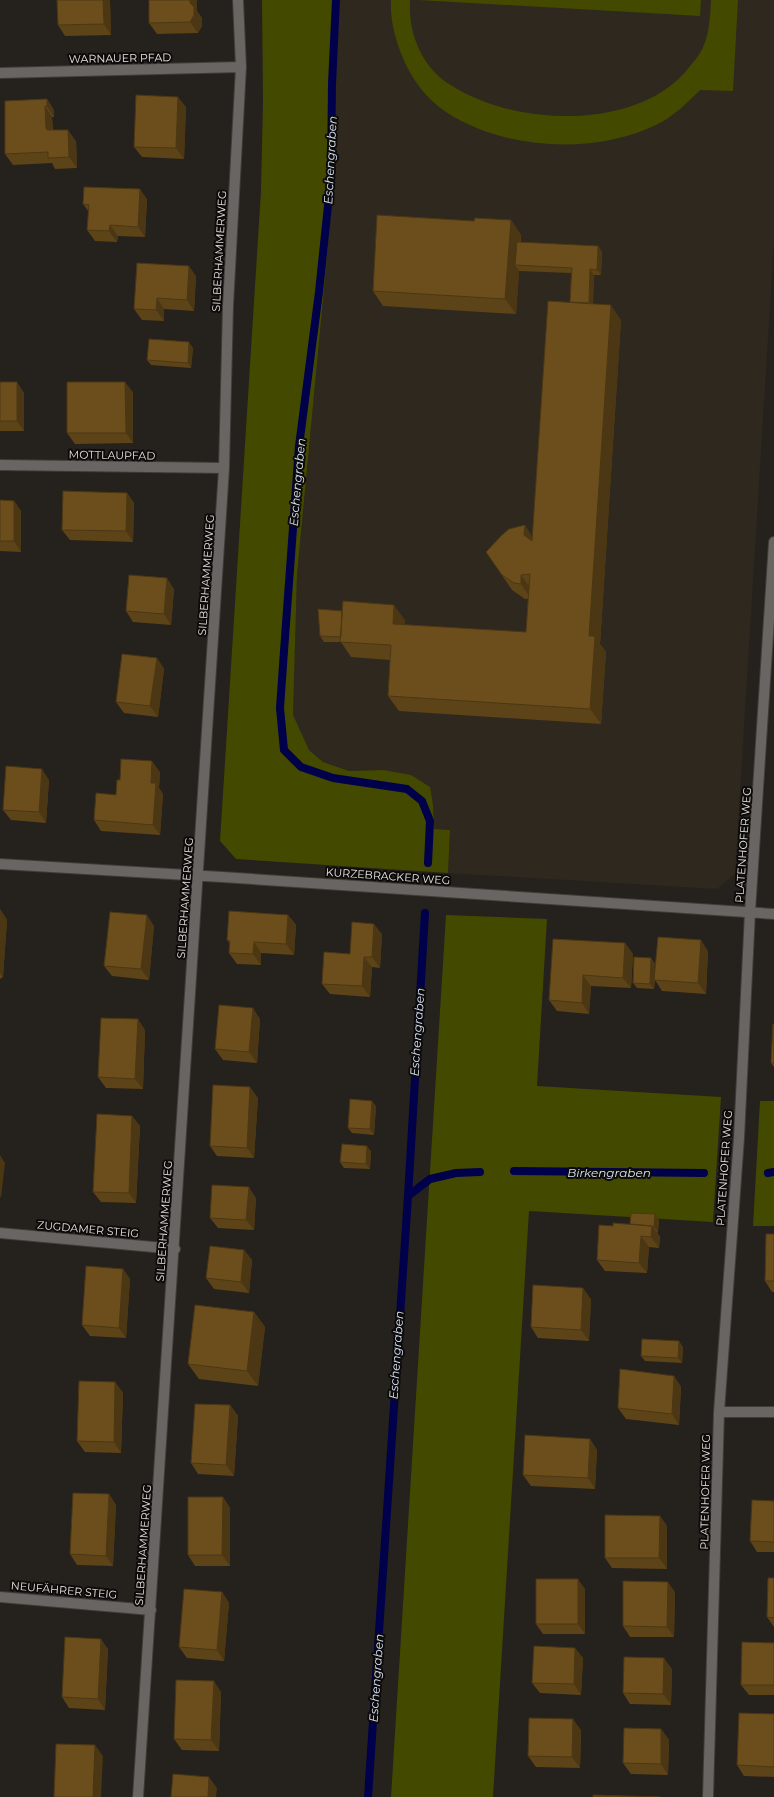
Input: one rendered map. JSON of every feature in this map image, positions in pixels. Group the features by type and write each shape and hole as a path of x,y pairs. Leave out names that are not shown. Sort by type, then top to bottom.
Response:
{"street":[{"name":"SILBERHAMMERWEG","path":"138,1797 175,1249 224,468 228,306 241,67 238,0"},
{"name":"WARNAUER PFAD","path":"0,73 241,67"},
{"name":"MOTTLAUPFAD","path":"0,465 224,468"},
{"name":"PLATENHOFER WEG","path":"708,1797 719,1412 739,1131 750,912 774,542"},
{"name":"KURZEBRACKER WEG","path":"0,864 774,914"},
{"name":"ZUGDAMER STEIG","path":"0,1233 175,1249"},
{"path":"719,1412 774,1412"},
{"name":"NEUFÄHRER STEIG","path":"0,1597 151,1610"}],"shaded area":[{"path":"262,0 338,0 335,172 297,575 293,715 309,750 323,762 349,771 383,770 411,775 430,787 433,805 434,829 450,830 448,873 236,859 220,841 261,191 263,101"},
{"path":"338,0 774,0 774,239 735,874 717,889 448,873 450,830 434,829 433,805 383,770 349,771 323,762 309,750 300,733 293,715 297,575 335,172"},
{"path":"391,0 410,0 411,24 418,47 431,68 439,77 449,84 475,98 505,108 538,114 572,116 605,113 637,104 664,90 687,70 703,48 709,28 711,0 738,0 733,91 700,90 680,109 662,122 632,135 605,141 578,144 550,144 521,141 494,134 469,125 446,112 432,101 420,87 406,64 397,42 392,22"},
{"path":"418,0 701,0 700,16"},
{"path":"446,915 547,919 537,1086 721,1097 713,1222 529,1211 493,1797 391,1797"},
{"path":"760,1101 774,1101 774,1226 753,1226"}],"building":[{"path":"57,0 103,0 104,24 58,25"},
{"path":"149,0 190,0 190,3 194,7 194,15 190,22 149,23"},
{"path":"136,95 178,97 176,148 134,147"},
{"path":"47,99 47,106 45,106 46,129 68,130 69,157 48,158 48,152 5,154 5,101"},
{"path":"84,187 140,189 138,227 110,225 109,231 87,230 89,205 83,204"},
{"path":"377,215 474,221 475,218 511,220 505,299 373,291"},
{"path":"517,242 598,246 597,270 590,269 589,303 570,302 572,268 515,265"},
{"path":"137,263 189,266 187,300 157,298 156,310 134,309"},
{"path":"548,301 611,305 589,636 595,636 590,709 388,696 391,645 340,642 343,601 394,605 393,624 526,632 530,574 521,575 521,584 514,583 502,575 486,552 509,529 525,525 524,535 532,541"},
{"path":"149,339 189,342 188,363 147,360"},
{"path":"0,382 17,382 17,421 0,421"},
{"path":"67,382 125,382 126,433 67,433"},
{"path":"63,491 127,493 126,531 62,530"},
{"path":"0,500 14,501 14,541 0,541"},
{"path":"129,575 167,578 164,614 126,611"},
{"path":"318,609 342,611 341,637 320,636"},
{"path":"122,654 157,658 150,706 116,702"},
{"path":"121,759 152,761 151,783 156,783 153,825 94,820 96,793 116,795 117,780 120,780"},
{"path":"6,766 42,769 39,812 3,810"},
{"path":"229,911 288,915 286,944 254,942 253,954 229,953 230,941 227,940"},
{"path":"110,912 147,915 141,969 104,966"},
{"path":"352,922 374,924 372,957 364,957 362,986 322,984 324,952 350,954"},
{"path":"658,937 701,940 698,983 654,980"},
{"path":"553,939 625,943 623,978 583,975 582,1003 549,1000"},
{"path":"634,957 651,958 650,984 633,983"},
{"path":"219,1005 253,1008 249,1052 215,1049"},
{"path":"101,1018 138,1019 135,1079 98,1077"},
{"path":"773,1024 774,1063 771,1063"},
{"path":"213,1085 250,1087 247,1148 210,1146"},
{"path":"350,1099 372,1101 370,1129 348,1128"},
{"path":"97,1114 132,1116 129,1193 93,1192"},
{"path":"342,1144 367,1146 366,1164 340,1162"},
{"path":"212,1185 249,1187 246,1220 210,1218"},
{"path":"631,1213 655,1214 654,1227 630,1224"},
{"path":"613,1223 652,1226 651,1237 641,1236 639,1263 597,1260 599,1225 613,1226"},
{"path":"766,1234 774,1234 774,1281 765,1281"},
{"path":"210,1246 244,1250 241,1282 206,1278"},
{"path":"86,1266 123,1269 119,1328 82,1325"},
{"path":"533,1285 583,1288 581,1330 531,1327"},
{"path":"195,1305 254,1312 247,1371 188,1364"},
{"path":"642,1339 679,1341 678,1358 641,1356"},
{"path":"620,1369 674,1376 672,1414 618,1408"},
{"path":"79,1381 115,1382 114,1442 77,1441"},
{"path":"195,1404 230,1405 226,1465 191,1463"},
{"path":"525,1435 590,1439 588,1478 523,1475"},
{"path":"73,1493 109,1494 106,1556 70,1554"},
{"path":"188,1497 223,1497 222,1555 188,1555"},
{"path":"752,1500 774,1501 774,1542 750,1541"},
{"path":"605,1515 660,1516 659,1558 605,1558"},
{"path":"768,1578 774,1578 774,1618 767,1617"},
{"path":"536,1579 578,1579 578,1624 536,1624"},
{"path":"623,1581 668,1582 667,1627 623,1626"},
{"path":"184,1589 222,1592 217,1650 179,1647"},
{"path":"65,1637 101,1639 98,1699 62,1697"},
{"path":"742,1642 774,1643 774,1685 741,1685"},
{"path":"534,1646 575,1648 574,1684 532,1683"},
{"path":"624,1657 664,1658 663,1694 623,1693"},
{"path":"176,1680 214,1681 211,1740 174,1739"},
{"path":"739,1713 774,1714 774,1767 737,1765"},
{"path":"529,1718 573,1719 572,1757 528,1756"},
{"path":"624,1728 661,1729 661,1764 623,1763"},
{"path":"56,1744 95,1745 93,1797 54,1797"},
{"path":"173,1774 209,1777 208,1797 171,1797"},
{"path":"593,1795 660,1797 593,1797"}],"waterway":[{"name":"Eschengraben","path":"336,0 332,84 331,177 319,292 299,446 280,708 284,750 301,767 333,778 407,789 422,801 430,821 428,863"},
{"name":"Eschengraben","path":"368,1797 408,1196 425,913"},
{"name":"Birkengraben","path":"514,1171 704,1173"},
{"name":"Birkengraben","path":"408,1196 430,1179 456,1173 480,1172"},
{"name":"Birkengraben","path":"768,1173 774,1172"}]}
